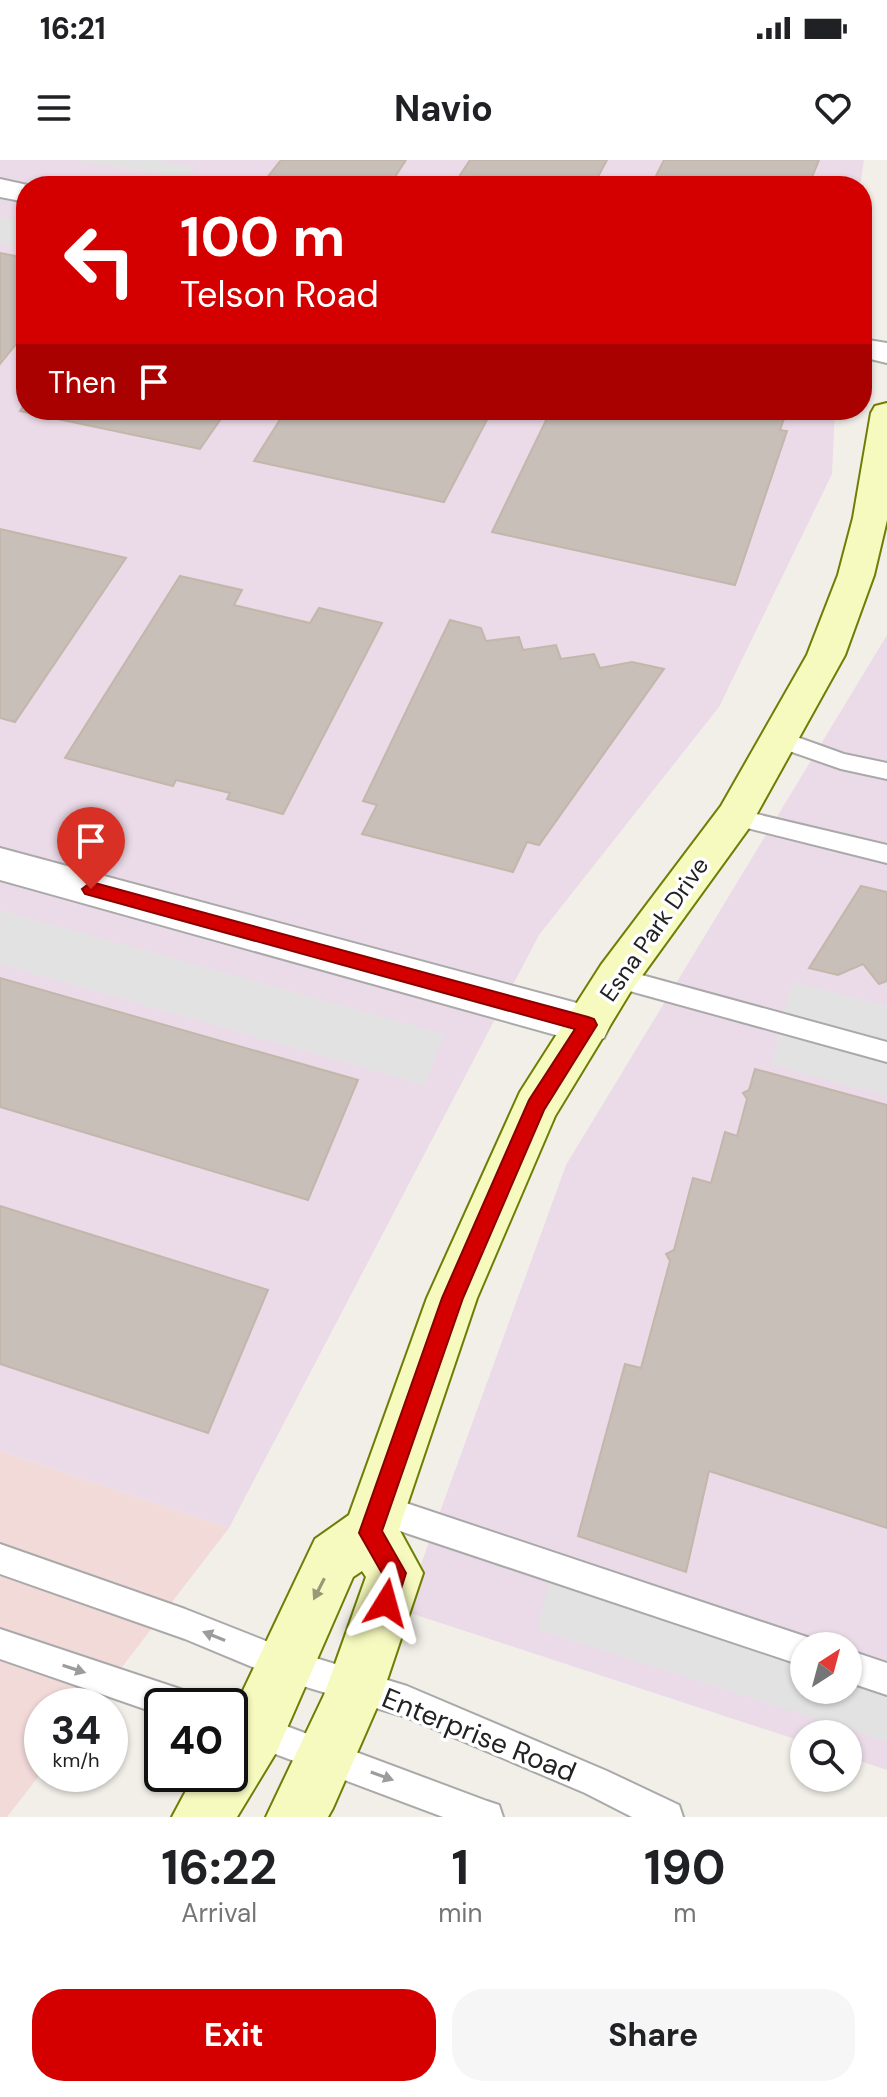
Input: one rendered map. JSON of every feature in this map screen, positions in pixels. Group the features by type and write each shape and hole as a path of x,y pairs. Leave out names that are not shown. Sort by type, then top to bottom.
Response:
{"street":[{"name":"Esna Park Drive","path":"374,1521 452,1298 536,1106 616,978 735,817 826,655 856,575 870,518 887,413"},
{"path":"0,864 588,1025"},
{"path":"248,1730 286,1665 297,1634 334,1558 374,1521 395,1573 358,1689 329,1758 296,1817"},
{"path":"202,1817 215,1792"}],"lane":[{"path":"780,739 841,761 887,771"},
{"path":"735,817 887,854"},
{"path":"616,978 887,1052"},
{"path":"374,1521 790,1647"},
{"name":"Enterprise Road","path":"0,1559 185,1624 286,1665 407,1702 596,1782 667,1817"},
{"path":"0,1644 144,1693"},
{"path":"862,1671 887,1679"},
{"path":"248,1751 329,1758 487,1817"}],"shaded area":[{"path":"0,160 864,160 862,176 16,176 16,420 835,420 832,474 719,707 539,935 229,1528 0,1451"},
{"path":"74,160 157,160 196,167 188,176 168,176"},
{"path":"0,217 16,220 16,247 0,244"},
{"path":"887,635 887,1770 862,1762 862,1720 790,1720 790,1737 404,1611 566,1165"},
{"path":"0,910 444,1034 424,1085 0,964"},
{"path":"792,982 887,1006 887,1096 772,1065"},
{"path":"0,1451 229,1528 106,1688 24,1688 24,1792 26,1792 7,1817 0,1817"},
{"path":"550,1581 790,1658 790,1704 862,1704 862,1680 887,1688 887,1742 862,1734 862,1720 819,1720 537,1629"}],"building":[{"path":"281,160 406,160 396,176 268,176"},
{"path":"470,160 607,160 598,176 460,176"},
{"path":"664,160 819,160 812,176 656,176"},
{"path":"0,253 16,256 16,344 0,364"},
{"path":"63,420 220,420 200,449"},
{"path":"280,420 487,420 444,502 254,461"},
{"path":"546,420 784,420 780,430 787,431 735,585 492,532"},
{"path":"0,529 126,558 15,722 0,718"},
{"path":"180,576 242,590 234,605 310,623 319,608 382,623 283,814 227,799 230,793 176,780 173,786 65,758"},
{"path":"450,620 481,628 486,641 519,637 523,650 556,645 561,659 594,654 600,668 632,662 664,669 539,845 527,842 513,872 362,834 377,805 363,801"},
{"path":"861,886 887,892 887,981 879,984 863,964 838,975 809,968"},
{"path":"0,978 358,1080 308,1200 0,1107"},
{"path":"755,1069 887,1105 887,1528 709,1471 686,1572 578,1536 625,1364 641,1368 670,1261 666,1254 674,1250 693,1178 711,1183 725,1132 737,1136 747,1099 743,1093 749,1090"},
{"path":"0,1206 268,1290 208,1433 0,1364"}],"route":[{"path":"91,889 588,1025 536,1106 452,1298 370,1533 395,1573 386,1603"}]}
